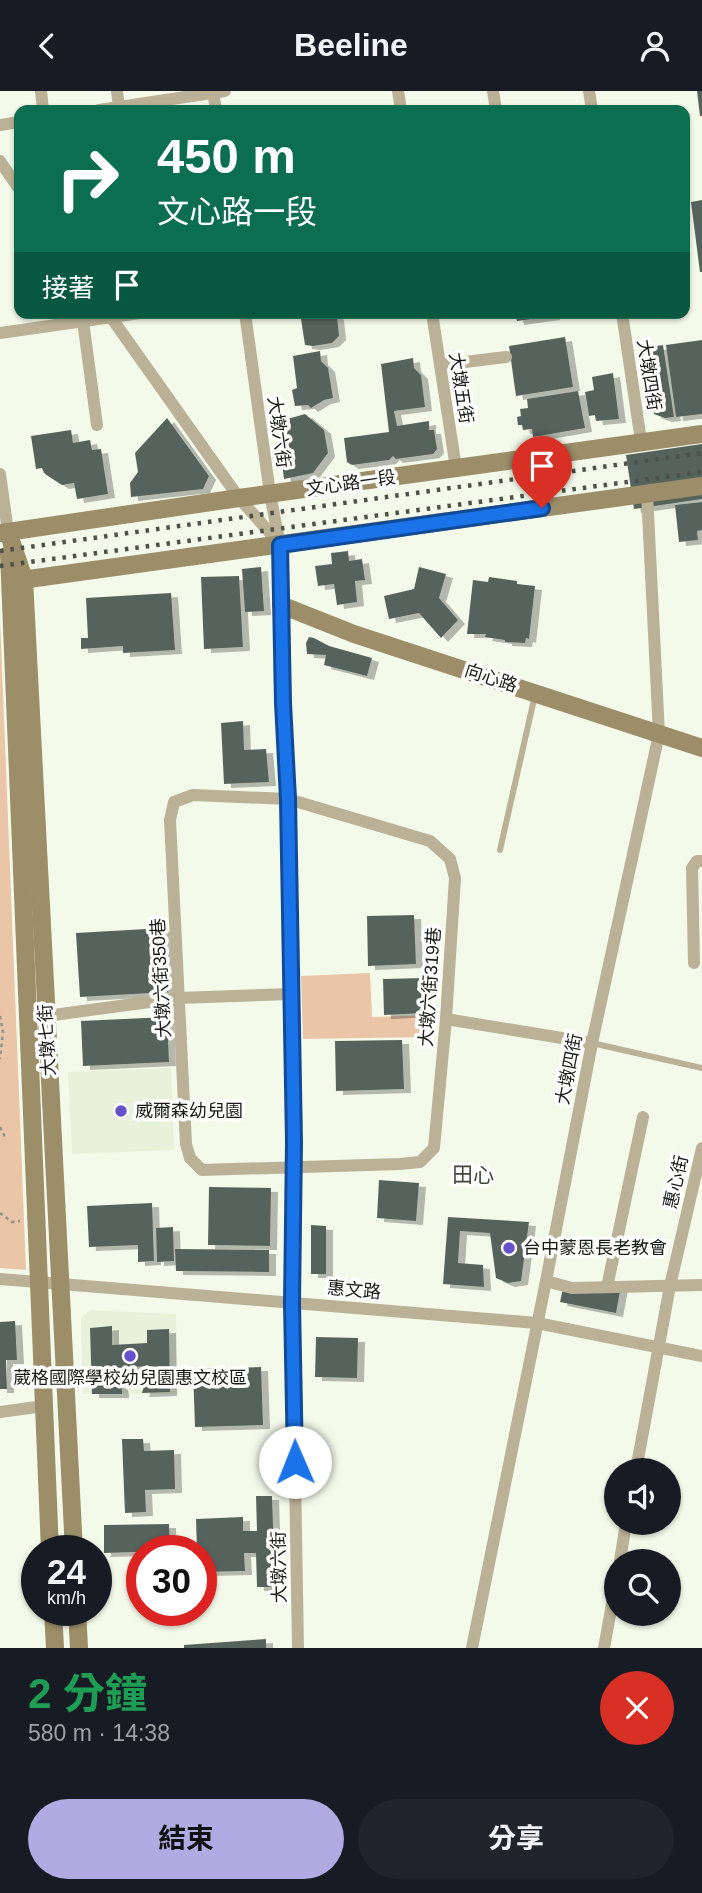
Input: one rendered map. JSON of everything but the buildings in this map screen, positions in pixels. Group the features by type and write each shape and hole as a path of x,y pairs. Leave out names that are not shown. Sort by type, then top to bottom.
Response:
{"street":[{"path":"132,105 217,92"},
{"path":"0,161 14,179"},
{"path":"0,333 93,319"},
{"path":"115,319 239,498 280,545"},
{"name":"大墩六街","path":"246,319 270,494 280,545 288,799 298,1648"},
{"name":"大墩五街","path":"433,319 456,468"},
{"name":"大墩四街","path":"623,319 641,441"},
{"path":"83,321 97,425"},
{"path":"440,365 506,357"},
{"name":"文心路一段","path":"4,533 702,434"},
{"name":"大墩七街","path":"0,474 46,1016 73,1535"},
{"path":"11,581 702,486"},
{"name":"大墩四街","path":"472,1648 547,1281 592,1043 659,734 647,493"},
{"name":"大墩七街","path":"11,581 49,1535"},
{"name":"向心路","path":"281,604 354,634 702,748"},
{"name":"大墩六街350巷","path":"288,799 193,795 174,802 170,820 186,1144 190,1158 202,1170 294,1167"},
{"name":"大墩六街319巷","path":"288,799 430,841 450,859 455,878 434,1148 420,1162 294,1167"},
{"path":"694,963 692,868 697,861 702,861"},
{"path":"46,1016 180,998 291,994"},
{"path":"446,1019 592,1043"},
{"path":"607,1287 643,1117"},
{"name":"惠心街","path":"638,1458 657,1348 702,1148"},
{"name":"惠文路","path":"0,1279 537,1323 702,1356"},
{"path":"547,1281 572,1288 702,1285"},
{"path":"0,1412 44,1406"},
{"path":"54,1626 55,1648"},
{"path":"78,1626 79,1648"},
{"path":"604,1648 608,1626"}],"lane":[{"path":"499,850 536,693"},
{"path":"592,1043 702,1068"}],"path":[{"path":"0,1016 3,1032 0,1059"},
{"path":"0,1126 6,1139"},
{"path":"0,1213 12,1222 37,1220"}],"shaded area":[{"path":"0,617 26,1270 0,1268"},
{"path":"370,973 372,1017 432,1015 432,1037 303,1039 301,976"},
{"name":"威爾森幼兒園","path":"171,1068 174,1150 72,1154 68,1072"},
{"name":"葳格國際學校幼兒園惠文校區","path":"90,1310 176,1314 178,1394 83,1394 81,1318"}],"railway":[{"path":"0,551 702,453"},
{"path":"0,566 702,472"}],"place":[{"name":"威爾森幼兒園","path":"121,1111"},
{"name":"台中蒙恩長老教會","path":"509,1248"},
{"name":"葳格國際學校幼兒園惠文校區","path":"130,1356"}],"district":[{"name":"田心","path":"473,1175"}],"route":[{"path":"295,1462 292,1303 294,1142 280,545 542,508"}]}
